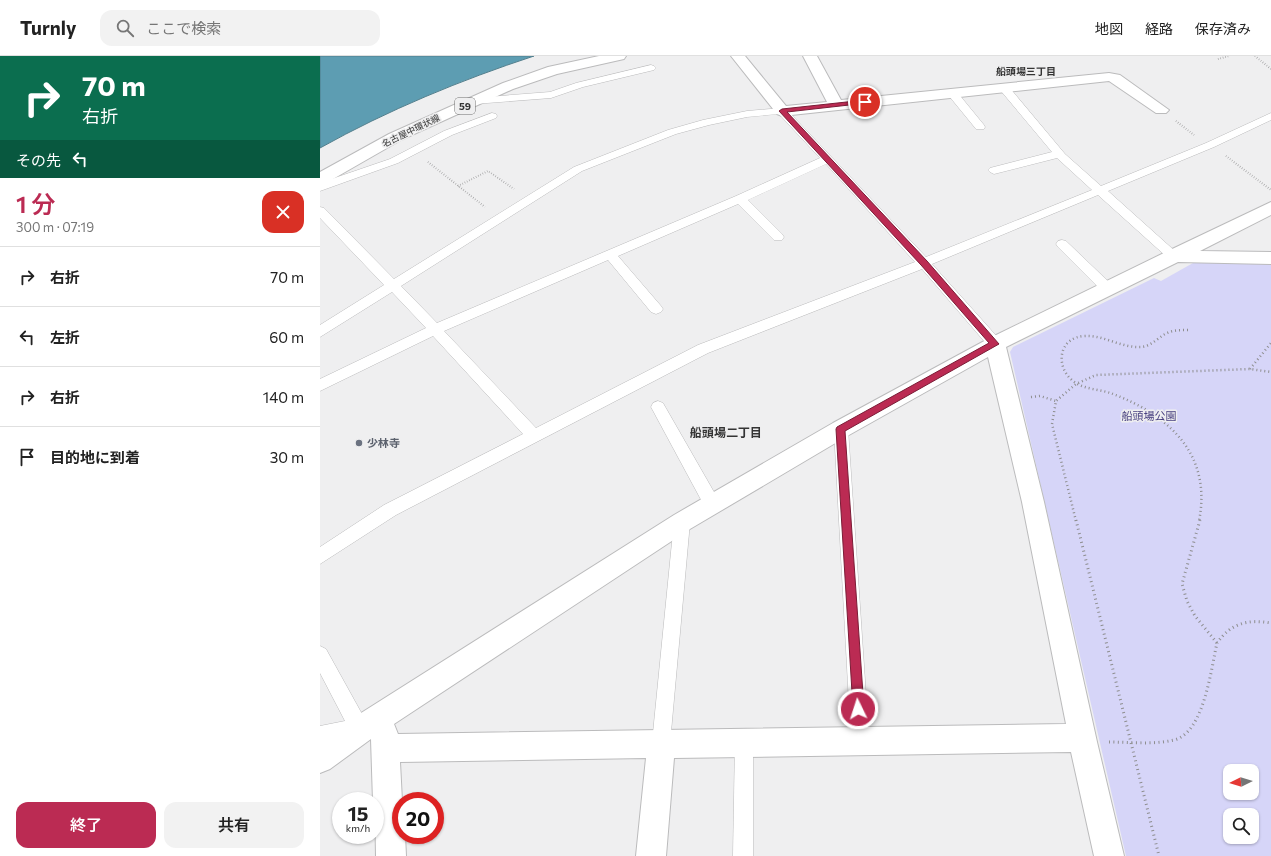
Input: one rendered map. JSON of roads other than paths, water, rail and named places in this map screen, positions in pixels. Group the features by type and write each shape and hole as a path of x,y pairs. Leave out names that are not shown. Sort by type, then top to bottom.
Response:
{"street":[{"name":"名古屋中環状線","path":"320,179 395,137 508,86 553,70 619,56"},
{"path":"738,56 782,111 1109,77 1115,78 1161,110"},
{"path":"810,56 836,105"},
{"path":"320,759 367,725 682,522 840,429 995,344 1271,208"},
{"path":"1173,255 1199,258 1271,258"},
{"path":"995,344 1033,502 1082,740 1108,856"},
{"path":"367,725 386,748 391,856"},
{"path":"386,748 860,740 1082,740"},
{"path":"651,856 661,743"}],"lane":[{"path":"474,101 551,95 580,85 651,68"},
{"path":"1005,89 1059,154 1173,255"},
{"path":"954,94 980,127"},
{"path":"320,332 498,218 578,169 672,132 734,117 782,111 924,263 995,344"},
{"path":"320,187 394,161 448,133 492,116"},
{"path":"320,556 390,510 703,349 924,263 1098,190 1211,145 1271,116"},
{"path":"994,170 1059,154"},
{"path":"320,385 435,329 740,199 828,159"},
{"path":"740,199 778,237"},
{"path":"321,203 392,287 435,329 534,436"},
{"path":"1062,244 1107,288"},
{"path":"611,254 656,309"},
{"path":"658,407 712,504"},
{"path":"840,429 860,740"},
{"path":"661,743 682,522"},
{"path":"320,655 367,725 320,734"},
{"path":"743,856 744,742"}],"place":[{"name":"少林寺","path":"359,443"}],"district":[{"name":"船頭場三丁目","path":"1026,71"},
{"name":"船頭場二丁目","path":"726,433"}],"park label":[{"name":"船頭場公園","path":"1149,416"}]}
